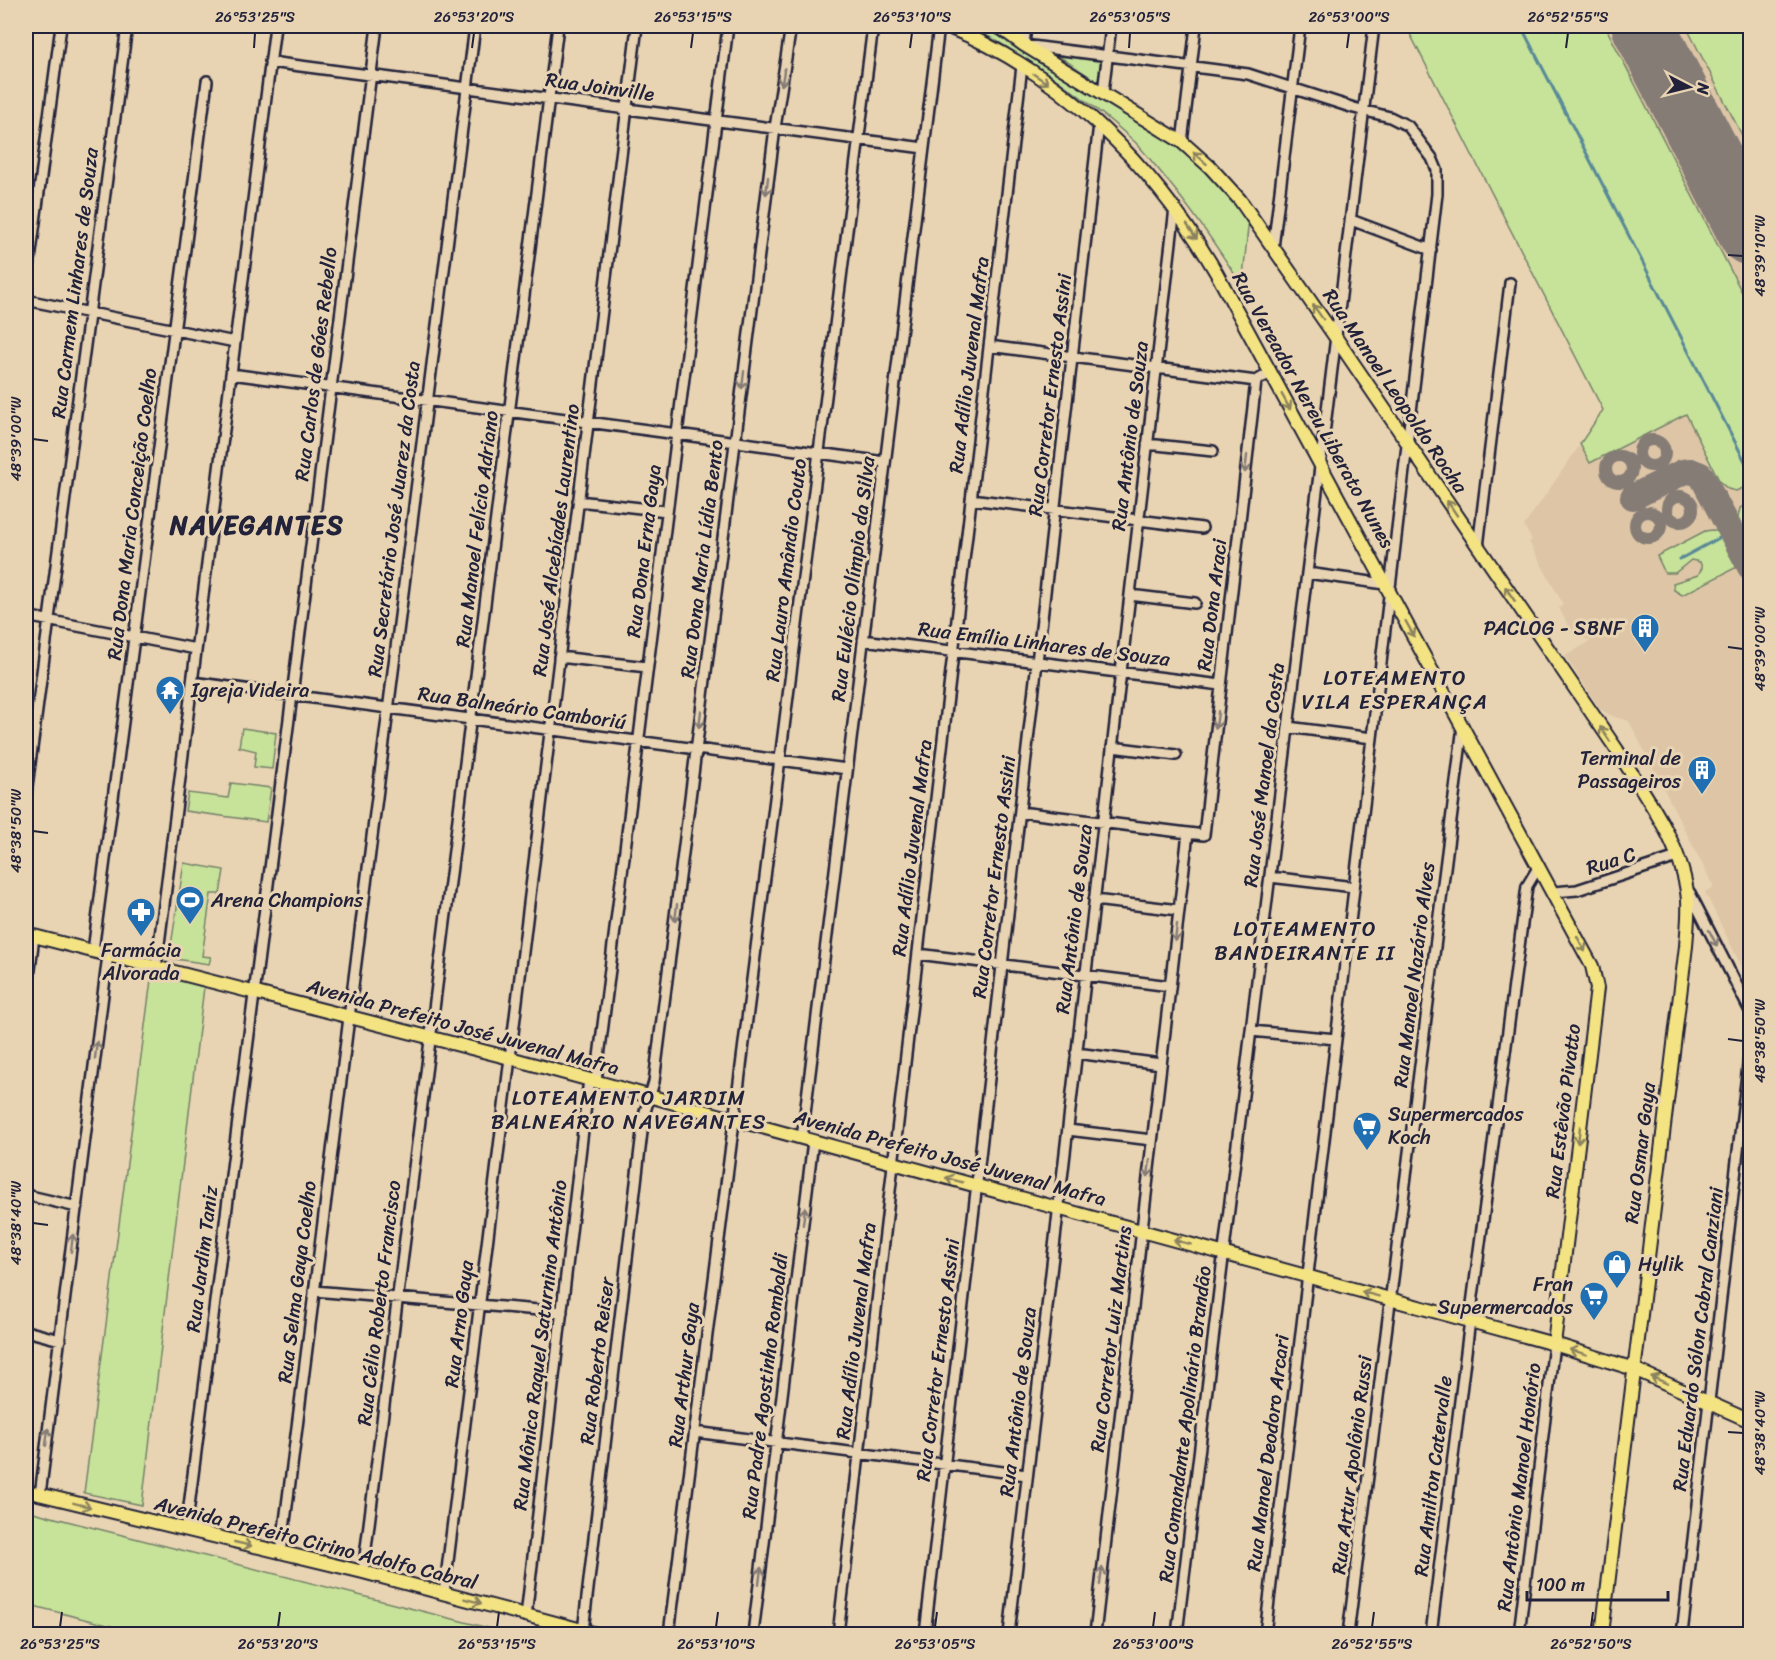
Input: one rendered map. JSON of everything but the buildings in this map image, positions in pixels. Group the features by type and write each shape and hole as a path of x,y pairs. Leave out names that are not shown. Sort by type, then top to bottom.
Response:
{"main road":[{"name":"Rua Vereador Nereu Liberato Nunes","path":"946,26 999,52 1056,89 1099,124 1131,155 1175,207 1208,259 1554,892"},
{"name":"Rua Manoel Leopoldo Rocha","path":"998,26 1024,45 1104,92 1182,142 1210,167 1240,200 1617,750 1654,810 1677,856"},
{"name":"Rua Osmar Gaya","path":"1602,1635 1688,916 1686,886 1677,856"},
{"name":"Rua Estêvão Pivatto","path":"1554,892 1592,966 1597,988 1554,1344"},
{"name":"Avenida Prefeito José Juvenal Mafra","path":"30,935 592,1080 1554,1344 1634,1369 1750,1421"},
{"name":"Avenida Prefeito Cirino Adolfo Cabral","path":"26,1491 363,1572 597,1635"}],"street":[{"path":"26,290 29,234 61,26"},
{"name":"Rua Carmem Linhares de Souza","path":"26,794 127,26"},
{"path":"156,968 275,26"},
{"name":"Rua Carlos de Góes Rebello","path":"254,993 377,26"},
{"name":"Rua Secretário José Juarez da Costa","path":"348,1017 475,26"},
{"name":"Rua Manoel Felício Adriano","path":"430,1038 558,26"},
{"name":"Rua José Alcebíades Laurentino","path":"510,1058 637,26"},
{"name":"Rua Dona Erna Gaya","path":"592,1080 638,741 728,26"},
{"name":"Rua Dona Maria Lídia Bento","path":"650,1096 654,1082 775,128 791,26"},
{"name":"Rua Lauro Amândio Couto","path":"735,1119 873,26"},
{"name":"Rua Eulécio Olímpio da Silva","path":"808,1139 847,769 939,26"},
{"path":"1024,45 1026,26"},
{"path":"1104,92 1111,26"},
{"path":"1182,142 1196,26"},
{"path":"1273,248 1300,26"},
{"name":"Rua José Manoel da Costa","path":"1224,1254 1374,26"},
{"name":"Rua Manoel Deodoro Arcari","path":"1024,45 1248,74 1389,117 1408,126 1432,158 1438,180 1265,1635"},
{"name":"Rua Joinville","path":"270,62 924,148"},
{"name":"Rua Adílio Juvenal Mafra","path":"838,1635 1022,66"},
{"name":"Rua Dona Maria Conceição Coelho","path":"93,951 207,81"},
{"name":"Rua Corretor Ernesto Assini","path":"925,1635 1099,124"},
{"name":"Rua Antônio de Souza","path":"1009,1635 1175,207"},
{"path":"1351,220 1431,250"},
{"path":"1478,547 1510,283"},
{"path":"26,300 235,342"},
{"path":"989,346 1256,381 1270,373"},
{"path":"231,374 885,462"},
{"name":"Rua Dona Araci","path":"1188,833 1204,835 1256,381"},
{"path":"1147,444 1213,451"},
{"path":"971,499 1202,528"},
{"path":"578,501 667,511"},
{"path":"1307,573 1388,589"},
{"path":"1130,595 1195,603"},
{"path":"26,616 196,649"},
{"name":"Rua Emília Linhares de Souza","path":"863,640 1221,685"},
{"path":"559,657 647,667"},
{"name":"Rua Balneário Camboriú","path":"192,682 847,769"},
{"name":"Rua Manoel Nazário Alves","path":"1391,1300 1463,726"},
{"path":"1288,727 1372,738"},
{"path":"1112,747 1176,754"},
{"path":"1020,812 1188,833"},
{"name":"Rua Corretor Luiz Martins","path":"1095,1635 1188,833"},
{"name":"Rua C","path":"1554,892 1577,890 1677,856"},
{"name":"Rua Amilton Catervalle","path":"1431,1635 1527,886 1539,866"},
{"path":"1270,877 1354,887"},
{"path":"1686,886 1750,1011"},
{"path":"1094,900 1179,910"},
{"path":"1688,916 1701,915"},
{"path":"26,1003 30,935"},
{"path":"918,954 1170,986"},
{"path":"40,1495 108,955"},
{"name":"Rua Jardim Taniz","path":"186,1530 254,993"},
{"name":"Rua Selma Gaya Coelho","path":"281,1553 348,1017"},
{"path":"1251,1030 1336,1040"},
{"name":"Rua Célio Roberto Francisco","path":"363,1572 430,1038"},
{"name":"Rua Eduardo Sólon Cabral Canziani","path":"1682,1635 1750,1048"},
{"path":"1076,1053 1161,1064"},
{"name":"Rua Arno Gaya","path":"444,1594 510,1058"},
{"name":"Rua Mônica Raquel Saturnino Antônio","path":"526,1616 592,1080"},
{"name":"Rua Roberto Reiser","path":"583,1631 644,1115 650,1096"},
{"name":"Rua Arthur Gaya","path":"669,1635 735,1119"},
{"path":"1068,1130 1152,1140"},
{"name":"Rua Padre Agostinho Rombaldi","path":"753,1635 777,1442 808,1139"},
{"path":"26,1195 77,1207"},
{"name":"Rua Comandante Apolinário Brandão","path":"1177,1635 1224,1254"},
{"path":"314,1291 562,1312"},
{"name":"Rua Artur Apolônio Russi","path":"1348,1635 1391,1300"},
{"path":"26,1331 60,1340"},
{"name":"Rua Antônio Manoel Honório","path":"1519,1635 1554,1344"},
{"path":"695,1432 1027,1475"}],"shaded area":[{"path":"1408,26 1750,26 1750,984 1705,892 1714,887 1629,721 1612,716 1600,709 1565,656 1591,641 1573,634 1559,608 1563,604 1529,542 1532,540 1524,526 1604,410"}],"green space":[{"path":"970,26 977,26 999,36 1140,120 1200,164 1249,218 1242,286 1192,212 1135,142 1097,109 1056,79"},
{"path":"1406,26 1605,26 1750,308 1750,485 1736,491 1728,489 1720,482 1686,414 1590,463 1580,444 1603,410"},
{"path":"1686,26 1750,26 1750,152 1747,145"},
{"path":"1059,56 1105,59 1102,85"},
{"path":"1750,502 1750,549 1737,522 1740,508"},
{"path":"1712,530 1727,539 1741,565 1682,595 1674,590 1673,583 1698,575 1702,568 1700,562 1691,560 1675,573 1665,573 1657,556 1705,531"},
{"path":"242,728 276,733 272,769 254,767 256,751 239,747"},
{"path":"231,783 271,788 266,822 185,811 188,793 228,798"},
{"name":"Arena Champions","path":"184,863 224,870 220,894 211,894 202,956 211,957 209,964 169,958"},
{"path":"152,972 204,987 142,1505 84,1493"},
{"path":"26,1510 512,1634 142,1634 26,1604"}],"waterway":[{"path":"1521,26 1750,471"},
{"path":"1744,526 1750,522"},
{"path":"1680,559 1721,537"}],"taxiway":[{"path":"1652,447 1658,453 1652,459 1646,453 1652,447"},
{"path":"1619,463 1625,469 1619,475 1613,469 1619,463"},
{"path":"1633,497 1683,472 1691,471 1701,475 1750,567"},
{"path":"1680,503 1686,509 1680,515 1674,509 1680,503"},
{"path":"1648,519 1654,525 1648,531 1642,525 1648,519"}],"runway":[{"path":"1643,26 1750,234"}],"place":[{"name":"PACLOG - SBNF","path":"1645,654"},
{"name":"Igreja Videira","path":"170,716"},
{"name":"Terminal de Passageiros","path":"1702,796"},
{"name":"Arena Champions","path":"190,926"},
{"name":"Farmácia Alvorada","path":"141,938"},
{"name":"Supermercados Koch","path":"1367,1152"},
{"name":"Hylik","path":"1617,1290"},
{"name":"Fran Supermercados","path":"1594,1322"}],"district":[{"name":"NAVEGANTES","path":"257,525"},
{"name":"LOTEAMENTO VILA ESPERANÇA","path":"1395,690"},
{"name":"LOTEAMENTO BANDEIRANTE II","path":"1305,941"},
{"name":"LOTEAMENTO JARDIM BALNEÁRIO NAVEGANTES","path":"629,1110"}]}
